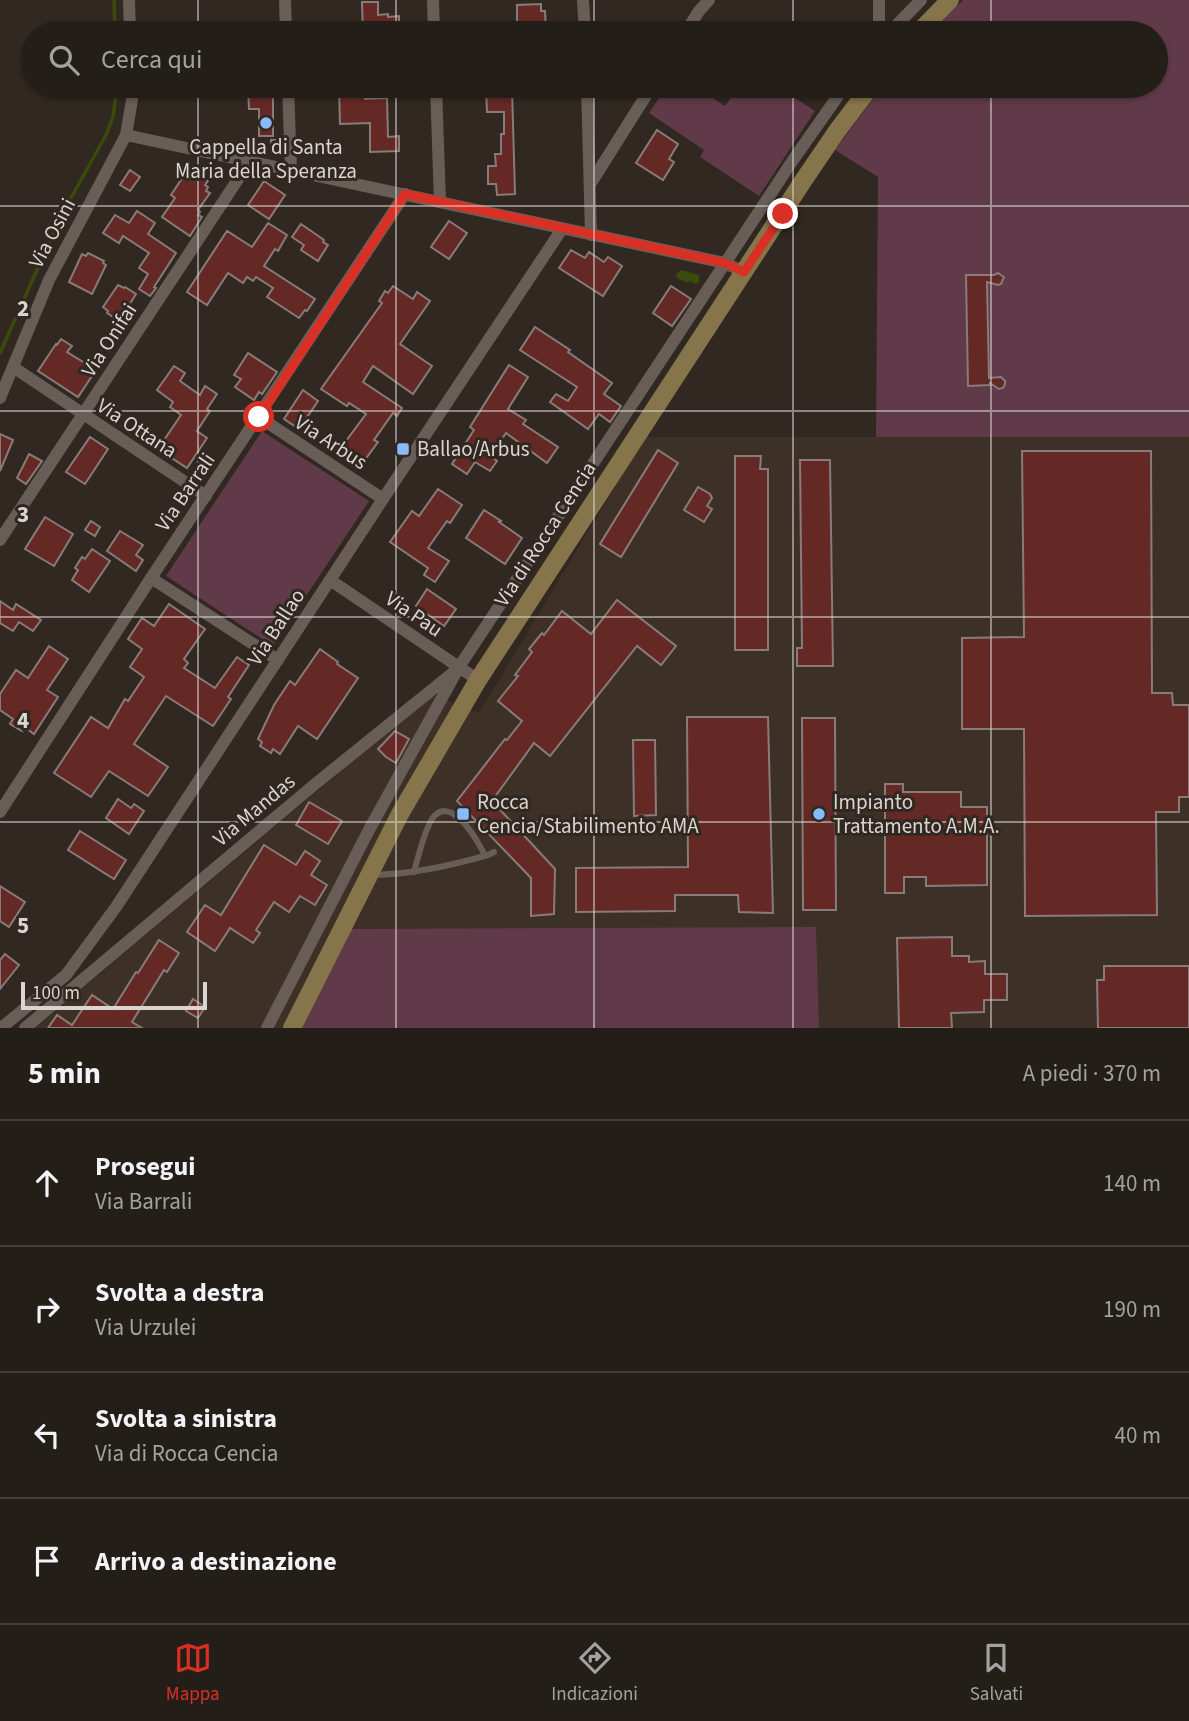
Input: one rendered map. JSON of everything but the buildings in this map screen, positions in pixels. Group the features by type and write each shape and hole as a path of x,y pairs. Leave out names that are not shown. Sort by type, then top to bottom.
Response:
{"main road":[{"path":"930,21 950,0"},
{"name":"Via di Rocca Cencia","path":"292,1028 409,798 478,680 823,151 863,98"}],"street":[{"path":"129,0 130,21"},
{"path":"285,0 286,21"},
{"path":"433,0 434,21"},
{"path":"583,0 584,21"},
{"path":"693,21 709,0"},
{"path":"879,0 879,21"},
{"path":"901,21 921,0"},
{"name":"Via Osini","path":"0,398 49,280 126,135 132,98"},
{"path":"288,98 291,169"},
{"path":"436,98 440,202"},
{"path":"587,98 591,235"},
{"path":"590,184 644,98"},
{"name":"Via di Rocca Cencia","path":"267,1028 459,667 837,98"},
{"path":"126,135 725,263 744,272"},
{"name":"Via Onifai","path":"0,540 250,161"},
{"name":"Via Barrali","path":"0,812 405,194"},
{"name":"Via Ballao","path":"7,1026 42,994 71,979 169,824 562,229"},
{"name":"Via Ottana","path":"13,367 206,496"},
{"name":"Via Arbus","path":"259,417 383,499"},
{"path":"538,548 555,559"},
{"path":"151,578 278,660"},
{"name":"Via Pau","path":"330,580 478,680"},
{"name":"Via Mandas","path":"71,979 459,667"},
{"path":"25,1028 52,1005 71,979"},
{"path":"42,994 52,1005"}],"lane":[{"path":"414,872 432,819 442,811 458,817 475,836 485,856"},
{"path":"369,875 439,868 494,852"}],"shaded area":[{"path":"963,0 1189,0 1189,437 876,437 878,177 835,150 874,98 1168,98 1168,21 943,21"},
{"path":"659,98 713,98 725,106 731,98 795,98 815,111 759,196 700,157 704,150 649,113"},
{"path":"682,270 699,275 697,284 677,278 678,272"},
{"path":"262,431 369,501 273,646 166,576"},
{"name":"Impianto Trattamento A.M.A.","path":"645,437 1189,437 1189,1028 819,1028 815,927 301,1028 35,1028 432,695 479,713"},
{"path":"816,927 819,1028 301,1028 350,929"}],"waterway":[{"path":"114,0 115,21"},
{"path":"0,353 62,214 106,135 113,117 115,98"}],"place":[{"name":"Cappella di Santa Maria della Speranza","path":"266,123"},
{"name":"Ballao/Arbus","path":"403,449"},
{"name":"Rocca Cencia/Stabilimento AMA","path":"463,814"},
{"name":"Impianto Trattamento A.M.A.","path":"819,814"}],"route":[{"path":"259,417 405,194 725,263 744,272 783,214"}]}
